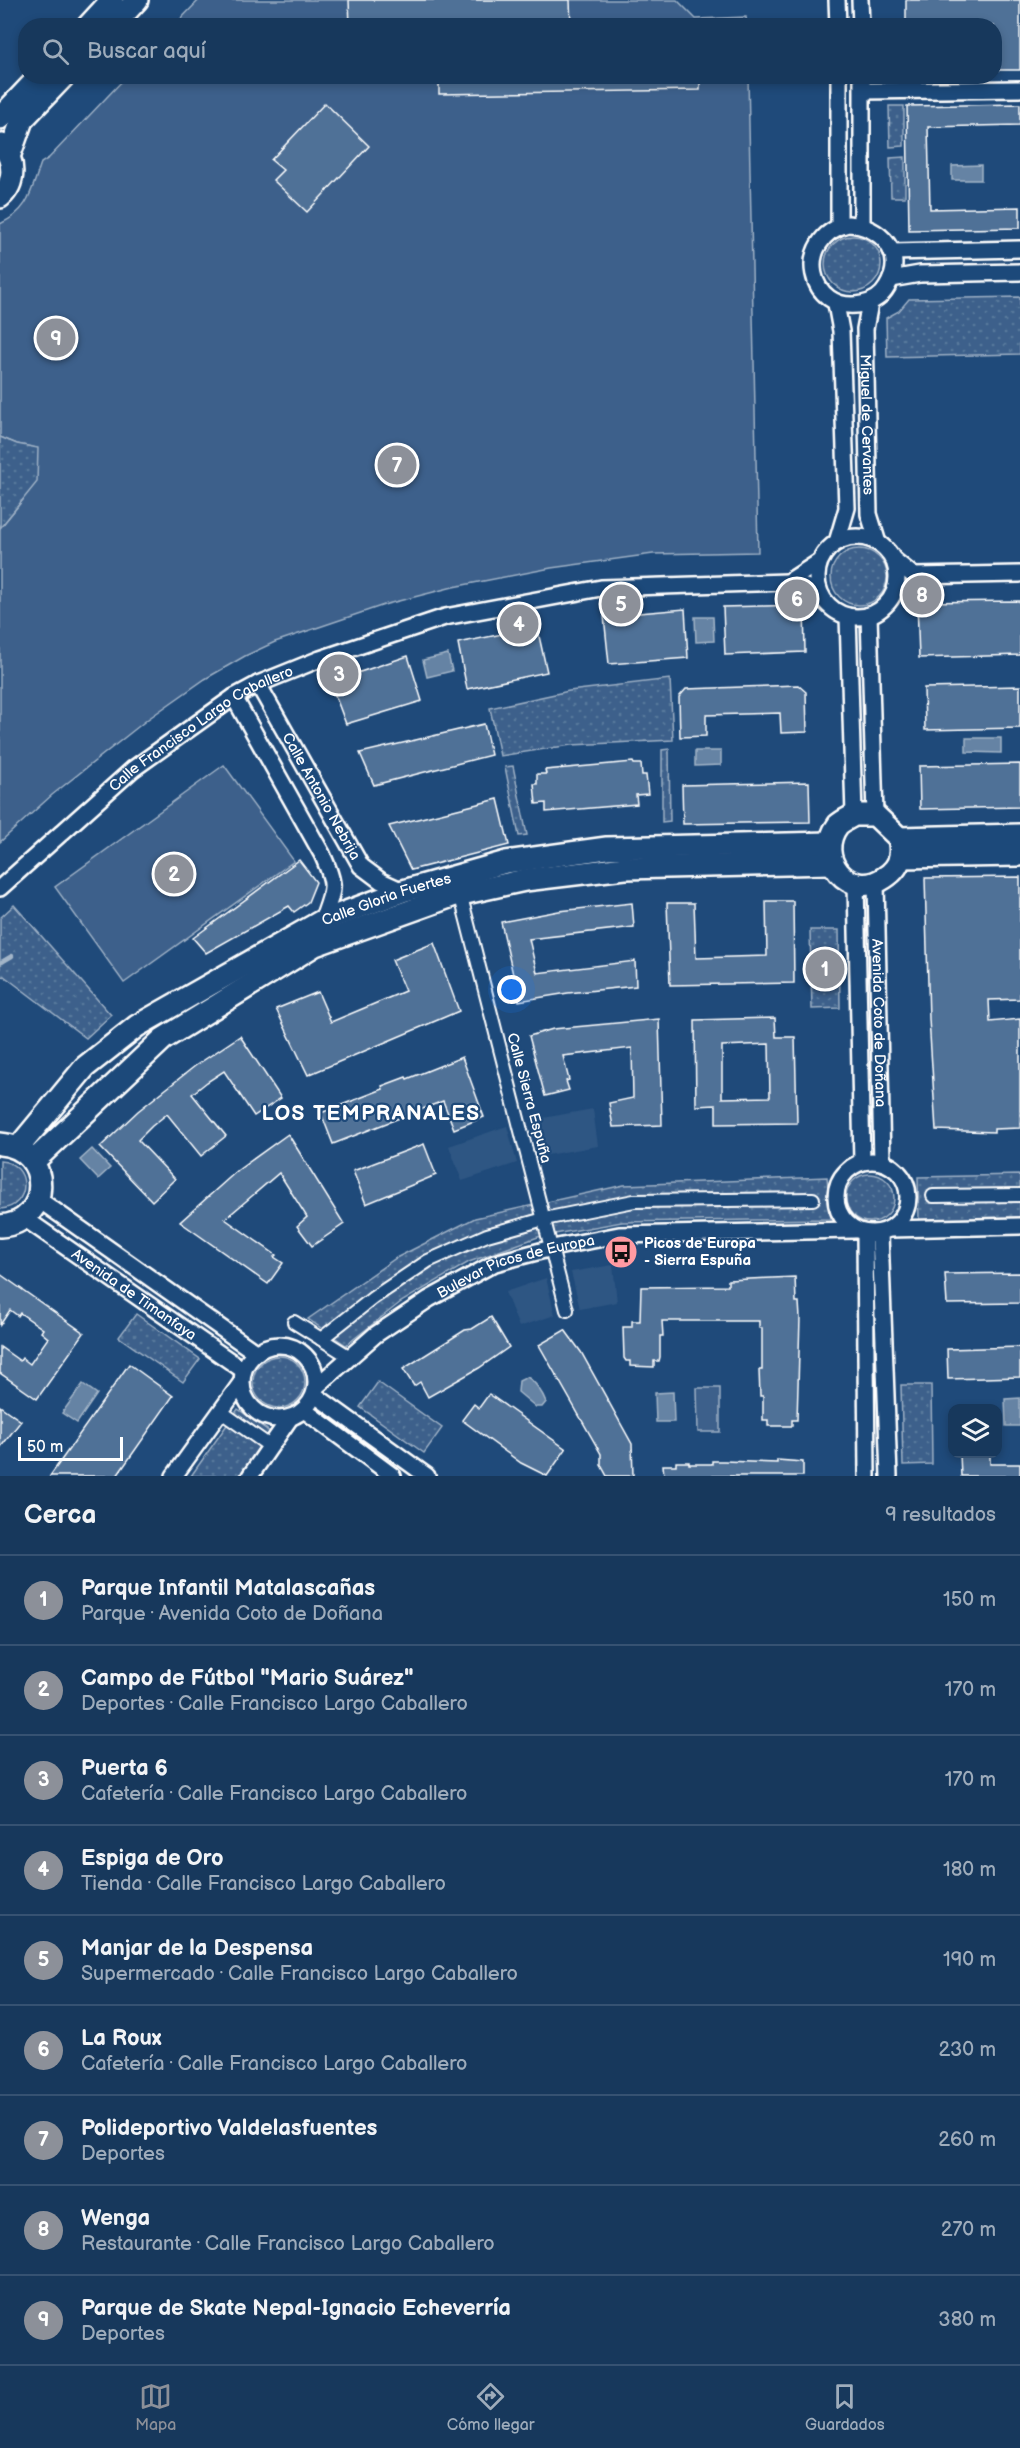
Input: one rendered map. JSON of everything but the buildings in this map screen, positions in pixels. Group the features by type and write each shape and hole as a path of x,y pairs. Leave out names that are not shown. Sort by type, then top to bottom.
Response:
{"main road":[{"path":"95,18 112,0"},
{"path":"120,18 137,0"},
{"path":"0,118 32,84"},
{"path":"0,197 9,186 12,173 5,148 21,120 56,84"},
{"path":"900,847 893,872 866,884 839,874 831,853 839,824 854,815 875,814 900,847 1020,855"},
{"path":"900,847 1020,835"},
{"name":"Calle Gloria Fuertes","path":"9,1146 85,1067 136,1026 322,921 403,891 506,862 607,848 831,853"},
{"name":"Calle Gloria Fuertes","path":"33,1162 162,1039 315,945 460,893 525,880 588,870 831,853"},
{"path":"0,1226 14,1224 24,1218 38,1199 40,1180 33,1162 9,1146"}],"street":[{"path":"837,0 838,18"},
{"path":"860,0 861,18"},
{"path":"839,84 839,226"},
{"path":"862,225 862,84 1020,89"},
{"path":"862,225 875,230 886,240 892,252 894,265 891,279 886,289 870,303 853,306 837,304 818,286 812,267 814,253 820,240 839,226 862,225"},
{"path":"892,252 1020,249"},
{"path":"891,279 920,274 1020,272"},
{"name":"Miguel de Cervantes","path":"870,303 865,329 869,514 878,543"},
{"name":"Miguel de Cervantes","path":"837,304 841,331 847,508 837,542"},
{"path":"914,576 878,543 858,537 837,542 827,550 819,562 816,575 819,591 832,609 848,616 869,615 882,608 892,595 914,576 1020,574"},
{"path":"892,595 897,577 893,559"},
{"path":"788,582 819,562"},
{"name":"Calle Francisco Largo Caballero","path":"0,888 133,769 234,697 258,684 320,659 445,617 601,588 788,582 819,591"},
{"path":"869,615 875,814"},
{"path":"848,616 854,815"},
{"name":"Calle Antonio Nebrija","path":"258,684 360,866 381,881 403,891"},
{"name":"Calle Antonio Nebrija","path":"234,697 322,854 334,880 332,895 322,921"},
{"name":"Avenida Coto de Doñana","path":"862,1162 866,884"},
{"name":"Avenida Coto de Doñana","path":"866,884 882,1162"},
{"name":"Calle Sierra Espuña","path":"460,893 567,1310"},
{"path":"862,1162 882,1162 893,1167 905,1182 909,1198 904,1216 872,1232 838,1214 836,1187 850,1168 862,1162"},
{"path":"933,1196 1020,1195"},
{"name":"Avenida de Timanfaya","path":"38,1199 255,1352"},
{"path":"321,1339 373,1298 428,1261 487,1235 544,1219 633,1202 813,1199"},
{"name":"Avenida de Timanfaya","path":"24,1218 242,1376"},
{"name":"Bulevar Picos de Europa","path":"316,1390 375,1335 429,1299 495,1263 552,1248 619,1235 872,1232 1020,1226"},
{"path":"867,1476 872,1232"},
{"path":"872,1232 889,1476"},
{"path":"294,1322 350,1357"},
{"path":"174,1476 220,1411 255,1352 272,1344 297,1348 312,1363 316,1390 304,1410 290,1418 250,1476"},
{"path":"242,1376 247,1402 264,1417 290,1418"},
{"path":"316,1390 428,1476"},
{"path":"304,1410 393,1476"},
{"path":"220,1411 271,1447"}],"shaded area":[{"path":"199,0 677,0 695,18 182,18"},
{"path":"119,84 748,84 758,552 653,554 551,568 453,587 387,604 275,642 205,679 148,719 52,795 0,842 0,528 23,500 37,448 17,444 0,437 0,224 10,219 23,206 28,199 41,163 49,158"},
{"path":"889,106 904,106 904,146 890,147"},
{"path":"905,157 905,197 891,197 890,158"},
{"path":"981,165 981,180 952,180 952,166"},
{"path":"853,236 864,238 873,244 879,253 881,264 879,275 873,284 864,290 853,292 842,290 833,284 827,275 825,264 827,253 833,244 842,238"},
{"path":"1020,297 1020,354 887,357 886,318 899,311 909,299"},
{"path":"0,437 17,444 38,448 37,482 0,528"},
{"path":"853,549 865,549 875,553 883,561 887,577 883,593 875,601 865,605 853,605 843,601 835,593 831,583 831,571 835,561 843,553"},
{"path":"695,617 713,617 714,641 696,642"},
{"path":"448,654 452,671 427,677 423,660"},
{"path":"670,679 673,740 571,745 500,756 490,708 569,691"},
{"path":"966,738 1001,738 1001,753 966,752"},
{"path":"669,749 670,821 662,822 662,750"},
{"path":"695,751 721,751 721,765 695,766"},
{"path":"224,765 294,861 124,983 55,887"},
{"path":"513,766 527,835 519,836 505,767"},
{"path":"14,905 111,1015 86,1038 4,976 0,977 0,918"},
{"path":"810,930 839,930 840,1008 812,1009"},
{"path":"593,1109 598,1146 541,1156 532,1120"},
{"path":"507,1126 517,1163 462,1181 449,1146"},
{"path":"92,1149 110,1168 98,1179 80,1160"},
{"path":"0,1161 18,1169 24,1185 18,1201 0,1209"},
{"path":"870,1174 887,1181 894,1198 887,1215 870,1222 853,1215 846,1198 853,1181"},
{"path":"1020,1175 1020,1218 919,1220 918,1177"},
{"path":"827,1177 831,1219 622,1222 538,1237 469,1262 401,1302 346,1345 308,1319 396,1258 475,1218 624,1185"},
{"path":"613,1265 617,1302 580,1309 571,1272"},
{"path":"546,1278 555,1315 519,1327 505,1292"},
{"path":"136,1314 200,1359 183,1382 119,1337"},
{"path":"274,1356 284,1356 294,1360 301,1367 305,1382 301,1397 294,1404 284,1408 274,1408 264,1404 257,1397 253,1387 253,1377 257,1367 264,1360"},
{"path":"527,1377 536,1385 545,1399 546,1402 542,1407 536,1407 518,1392 519,1381"},
{"path":"378,1382 442,1428 424,1453 360,1407"},
{"path":"83,1384 97,1394 77,1423 62,1413"},
{"path":"901,1385 931,1385 932,1464 903,1465"},
{"path":"697,1388 720,1388 720,1432 698,1432"},
{"path":"673,1392 674,1422 656,1422 655,1393"},
{"path":"1020,1398 1020,1426 1006,1426 1005,1399"},
{"path":"238,1409 270,1432 239,1476 191,1476"}],"waterway":[{"path":"0,963 12,956"}],"place":[{"name":"Parque de Skate Nepal-Ignacio Echeverría","path":"56,338"},
{"name":"Polideportivo Valdelasfuentes","path":"397,465"},
{"name":"Wenga","path":"922,595"},
{"name":"La Roux","path":"797,599"},
{"name":"Manjar de la Despensa","path":"621,604"},
{"name":"Espiga de Oro","path":"519,624"},
{"name":"Puerta 6","path":"339,674"},
{"name":"Campo de Fútbol \"Mario Suárez\"","path":"174,874"},
{"name":"Parque Infantil Matalascañas","path":"825,969"},
{"name":"Picos de Europa - Sierra Espuña","path":"621,1252"}],"district":[{"name":"LOS TEMPRANALES","path":"371,1113"}]}
